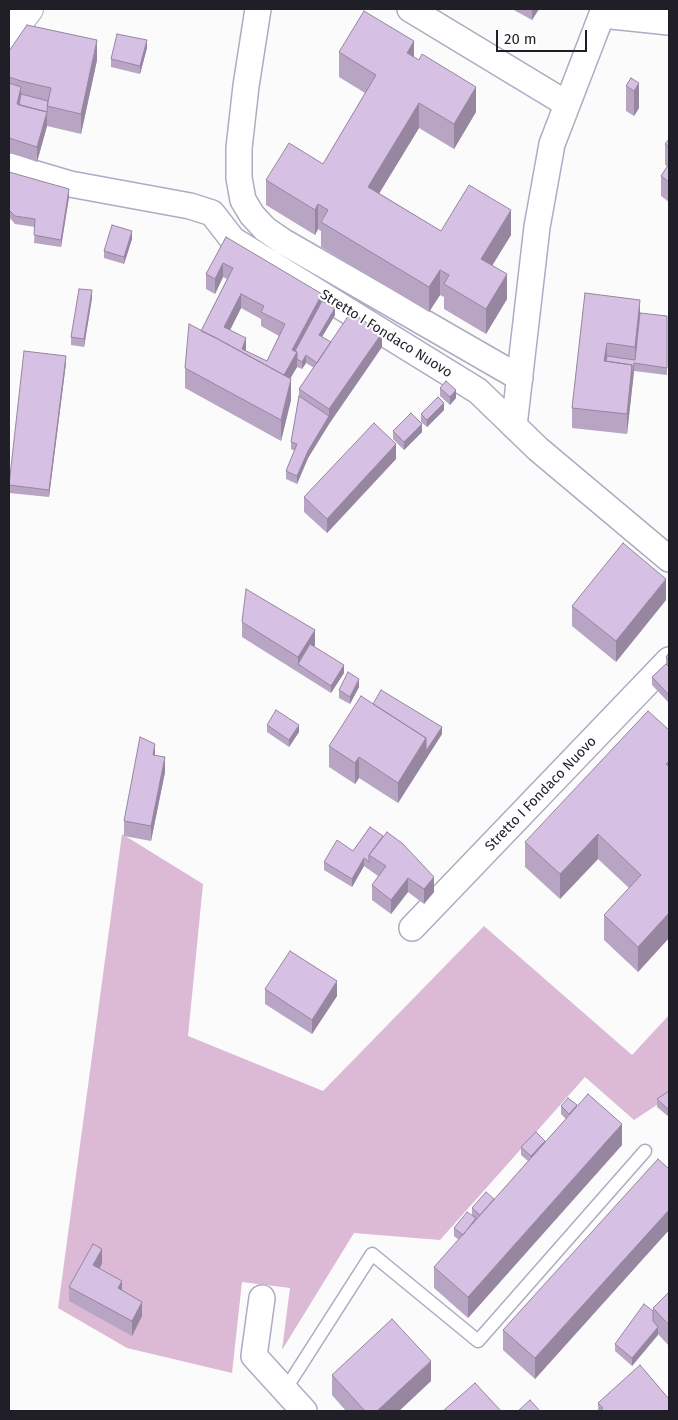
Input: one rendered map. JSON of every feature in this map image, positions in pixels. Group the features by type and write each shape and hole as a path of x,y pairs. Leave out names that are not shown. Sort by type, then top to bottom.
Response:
{"street":[{"path":"9,35 29,9"},
{"path":"258,9 246,86 239,178 243,200 252,215 265,229 284,242 520,378"},
{"path":"410,9 567,104"},
{"path":"514,426 537,227 544,183 552,144 567,104 603,12 669,22"},
{"name":"Stretto I Fondaco Nuovo","path":"9,166 70,184 190,206 212,214 233,240 478,391 538,449 669,559"},
{"name":"Stretto I Fondaco Nuovo","path":"412,928 669,660"},
{"path":"262,1298 254,1356 304,1411"}],"lane":[{"path":"285,1390 372,1254 478,1341 645,1151"}],"shaded area":[{"path":"122,834 203,884 188,1036 323,1091 484,926 632,1055 669,1015 669,1097 634,1120 585,1077 440,1240 354,1233 282,1350 290,1288 242,1282 232,1373 127,1348 58,1308"}],"building":[{"path":"364,11 414,41 407,53 419,60 422,54 476,87 454,124 419,103 368,187 441,231 469,185 511,210 481,259 507,274 486,309 444,284 449,275 440,270 429,287 321,222 328,210 318,204 315,210 266,180 289,143 323,164 376,75 339,52"},
{"path":"27,25 97,40 81,114 47,106 51,88 9,77 9,51"},
{"path":"117,34 147,40 140,66 111,59"},
{"path":"631,78 639,83 634,91 626,86"},
{"path":"9,83 21,87 17,104 47,112 37,147 9,138"},
{"path":"21,94 48,101 47,112 19,105"},
{"path":"669,139 669,147 665,144"},
{"path":"669,164 669,182 661,176"},
{"path":"9,172 69,189 61,240 34,235 35,219 15,216 9,210"},
{"path":"112,225 132,231 124,257 104,251"},
{"path":"226,237 322,294 292,350 297,352 284,375 201,331 233,268 223,263 215,279 206,274","holes":["241,294 264,306 261,312 285,324 267,361 242,349 246,338 224,327"]},
{"path":"79,289 92,290 84,339 71,337"},
{"path":"585,293 640,300 635,347 607,343 604,361 632,365 627,414 572,408"},
{"path":"322,301 335,308 319,335 331,342 317,363 306,355 302,362 297,359 297,352 295,351"},
{"path":"351,312 382,333 329,409 299,389"},
{"path":"640,313 667,316 667,368 634,363 632,378 632,365 606,361 607,356 635,360"},
{"path":"189,324 291,379 281,420 185,368"},
{"path":"24,351 66,356 49,490 9,485"},
{"path":"446,381 456,390 450,397 440,388"},
{"path":"299,396 329,416 308,451 297,476 286,471 297,444 291,442"},
{"path":"438,397 444,403 427,420 421,414"},
{"path":"411,413 422,424 404,442 393,431"},
{"path":"374,423 396,444 327,519 304,497"},
{"path":"623,543 666,579 616,641 572,606"},
{"path":"246,589 315,630 298,657 242,622"},
{"path":"310,644 344,665 331,686 298,664"},
{"path":"666,664 669,667 669,695 652,677"},
{"path":"348,672 359,679 350,697 339,690"},
{"path":"381,690 442,727 426,751 426,738 373,704"},
{"path":"361,696 426,738 398,783 359,757 355,763 329,746"},
{"path":"276,710 299,725 289,740 267,725"},
{"path":"648,711 669,730 669,761 666,764 669,767 669,913 638,947 604,915 641,875 598,834 560,874 525,842"},
{"path":"140,737 155,744 153,755 165,757 151,826 124,821"},
{"path":"370,827 383,836 369,855 369,862 364,858 352,879 324,862 337,840 353,851"},
{"path":"387,832 403,844 434,877 424,889 408,878 391,900 372,885 386,866 369,855"},
{"path":"290,951 337,981 312,1020 265,989"},
{"path":"669,1091 669,1110 657,1099"},
{"path":"588,1094 622,1124 468,1297 434,1267"},
{"path":"568,1098 577,1105 569,1114 561,1106"},
{"path":"536,1132 545,1141 531,1156 521,1147"},
{"path":"658,1159 669,1169 669,1210 535,1358 503,1330"},
{"path":"486,1192 494,1199 480,1215 472,1208"},
{"path":"467,1212 476,1218 463,1235 454,1228"},
{"path":"93,1244 102,1249 93,1265 122,1281 118,1288 142,1302 132,1321 69,1287"},
{"path":"669,1292 669,1325 653,1308"},
{"path":"644,1304 653,1311 653,1321 658,1327 632,1358 615,1344"},
{"path":"392,1319 431,1361 377,1411 365,1411 332,1375"},
{"path":"640,1365 669,1399 669,1411 600,1411 603,1408 598,1403"},
{"path":"475,1383 501,1411 443,1411"},
{"path":"530,1400 540,1411 518,1411"}]}
